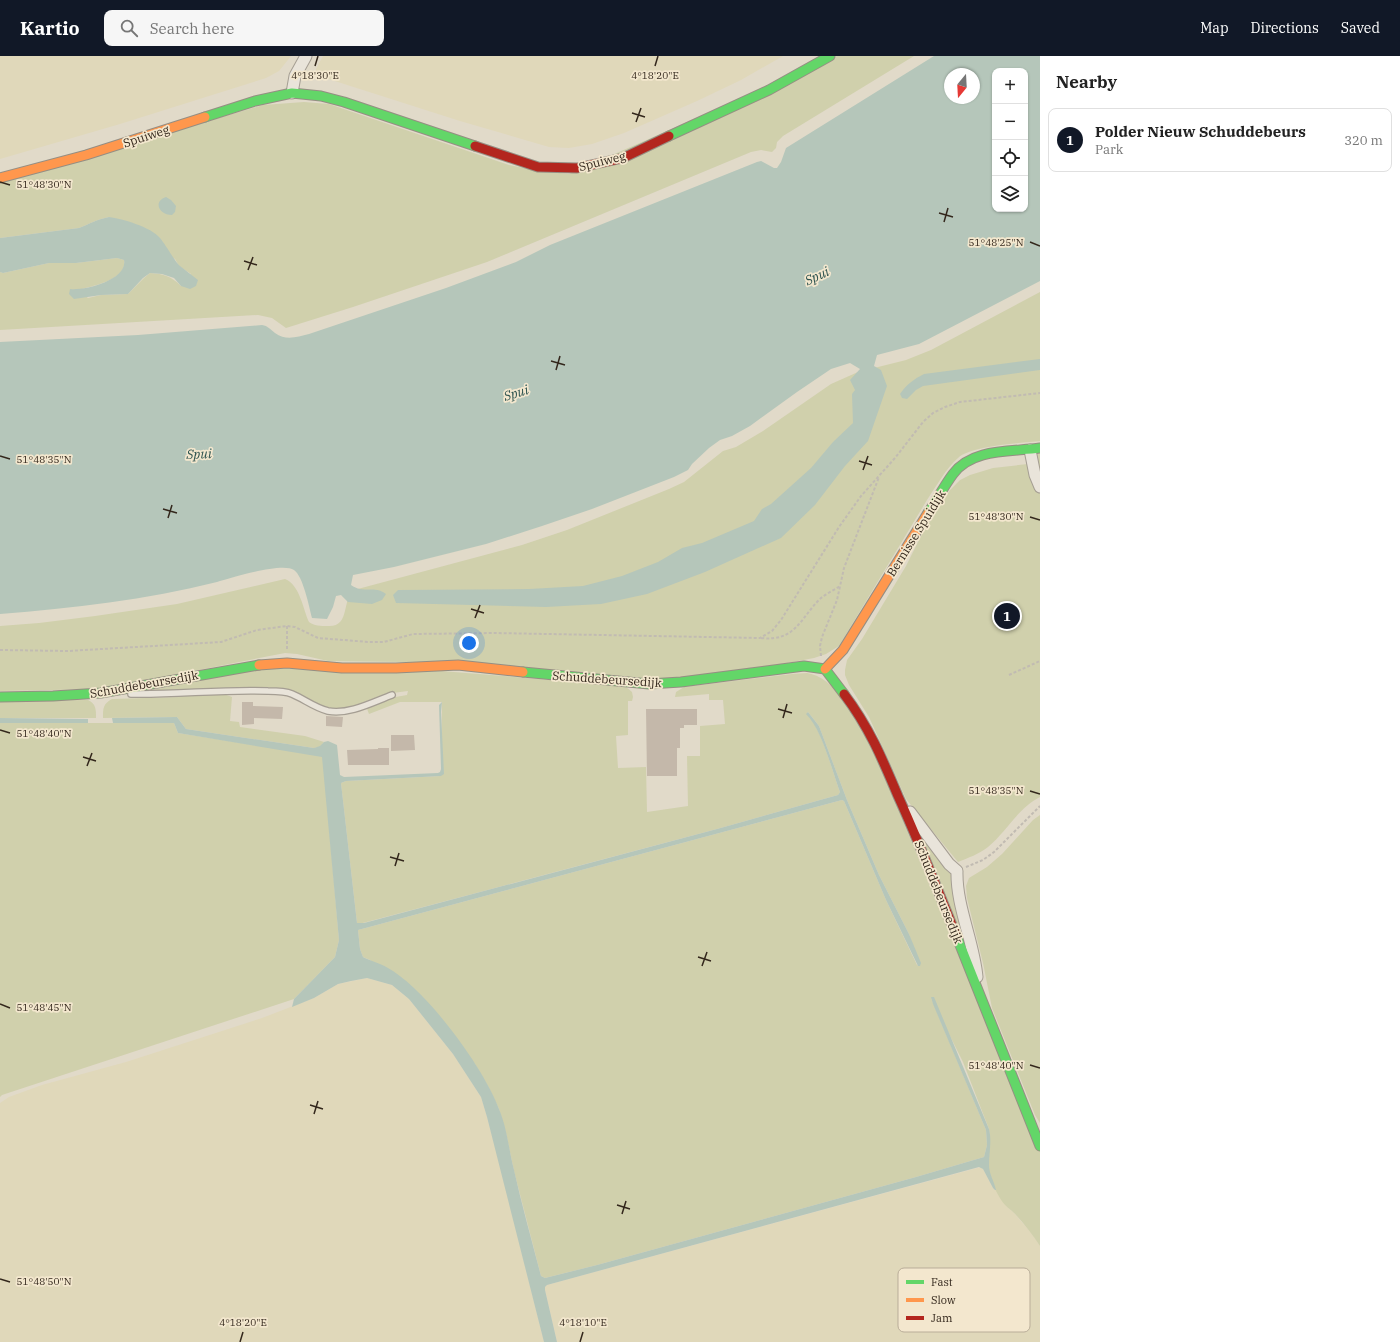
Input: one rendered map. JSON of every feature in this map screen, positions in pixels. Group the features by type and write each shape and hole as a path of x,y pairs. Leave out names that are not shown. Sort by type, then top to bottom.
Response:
{"street":[{"path":"292,93 295,76 306,56"},
{"name":"Spuiweg","path":"0,178 86,155 255,101 292,93 321,96 344,102 538,167 577,168 623,158 769,90 830,56"},
{"path":"1035,449 1035,475 1040,487"},
{"name":"Bernisse Spuidijk","path":"825,668 843,650 948,481 961,466 972,459 984,455 1035,449"},
{"name":"Schuddebeursedijk","path":"0,697 101,693 263,664 287,663 342,668 396,668 458,664 563,677 649,684 681,682 804,666 825,668 858,712 872,736 978,987 1040,1146"},
{"name":"Schuddebeursedijk","path":"899,798 949,864 957,871 956,880 976,962 978,987"}],"lane":[{"path":"101,693 160,695 184,692 238,690 278,692 292,694 328,711 347,711 392,695"},
{"path":"1025,1108 1040,1127"}],"path":[{"path":"760,638 772,631 781,620 839,527 861,496 881,474 923,422 933,413 960,402 1040,392"},
{"path":"825,668 820,654 822,637 837,600 848,554 881,474"},
{"path":"0,650 68,651 221,642 257,630 287,626 295,627 318,638 369,642 384,642 413,634 495,633 771,639 788,634 795,630 821,598 840,586"},
{"path":"287,626 287,663"},
{"path":"1009,675 1040,662"},
{"path":"957,871 983,860 994,852 1040,806"}],"shaded area":[{"path":"0,56 291,56 279,71 266,78 120,124 0,159"},
{"path":"323,56 783,56 741,80 624,133 592,144 569,148 549,147 460,121 316,75 316,69"},
{"path":"367,978 392,985 409,999 453,1054 481,1097 498,1157 544,1342 0,1342 0,1103 9,1097 42,1085 126,1062 262,1018 314,998 338,984"},
{"path":"981,1167 993,1188 996,1190 1006,1206 1033,1235 1040,1246 1040,1342 557,1342 545,1290 547,1285"}],"green space":[{"path":"837,56 914,56 783,136 777,142 776,148 772,152 761,150 751,152 487,262 353,307 286,328 272,318 258,315 0,330 0,272 3,273 49,263 76,263 117,258 124,260 124,267 115,277 100,284 78,290 88,298 101,295 128,294 150,273 167,276 181,286 191,274 179,266 175,259 109,217 97,220 79,228 0,238 0,183 263,105 304,102 329,104 509,165 534,170 569,174"},
{"path":"1040,292 1040,441 985,448 964,454 958,458 945,472 927,500 839,646 826,654 814,658 782,664 653,681 405,662 328,661 297,654 285,653 102,689 0,691 0,626 39,623 177,604 285,579 294,586 298,592 309,622 318,626 335,625 340,623 343,618 350,594 354,590 522,545 567,530 669,489 684,482 723,451 736,447 763,431 831,384 858,372 906,360 931,350"},
{"path":"1040,444 1040,797 1025,807 988,847 977,854 958,862 906,799 869,717 849,685 845,675 845,670 847,660 862,639 906,566 921,536 950,490 960,480 970,475 993,468 1028,464"},
{"path":"263,668 429,670 625,686 632,692 633,697 632,701 628,701 628,735 616,736 618,768 646,767 647,812 688,806 687,756 700,756 700,726 725,724 723,700 709,700 709,694 675,697 676,692 684,687 803,673 817,676 826,682 835,689 842,698 868,736 1040,1152 1040,1246 1020,1220 1003,1203 993,1186 988,1167 990,1140 989,1129 963,1062 931,998 986,1130 987,1145 984,1157 597,1265 545,1278 541,1276 514,1171 506,1133 499,1109 489,1088 475,1064 370,960 363,957 360,949 358,930 842,800 844,801 886,900 917,965 919,966 909,934 879,875 847,800 819,726 808,712 807,714 817,730 826,751 840,792 838,795 717,829 359,924 357,923 341,783 346,781 441,776 442,702 400,702 369,714 366,706 390,698 407,695 408,691 386,694 351,707 336,709 317,704 283,690 211,688 136,693"},
{"path":"221,693 232,697 230,721 239,722 240,727 305,736 324,742 320,747 314,748 186,729 177,717 103,718 104,707 112,699 180,697 183,694"},
{"path":"88,700 93,703 95,707 96,718 0,718 0,701"},
{"path":"0,723 174,723 178,733 323,756 339,940 335,957 294,999 2,1095 0,1097"},
{"path":"910,815 953,876 974,965"},
{"path":"1040,815 1040,1123 1035,1115 992,1008 967,898 966,886 969,878 987,867 1002,854 1033,820"}],"water":[{"name":"Spui","path":"934,56 1040,56 1040,281 919,344 877,355 874,366 881,370 887,386 868,441 845,466 815,505 781,538 705,572 647,594 601,604 546,607 396,603 393,595 398,590 529,589 583,586 622,576 658,562 682,548 702,543 754,521 762,509 771,504 811,468 833,442 853,423 852,394 855,390 850,380 860,369 850,363 831,369 750,426 732,436 720,440 709,448 692,464 688,470 674,477 592,509 486,544 394,567 353,575 351,585 355,588 378,590 386,594 382,600 372,604 348,602 341,595 336,596 333,607 327,619 312,618 300,578 294,570 288,568 268,569 163,594 82,606 0,614 0,342 138,335 262,325 283,337 292,338 309,334 446,288 516,262 550,245 757,162 761,161 774,168 777,168 786,148"},
{"path":"166,197 176,206 175,212 172,215 164,213 159,208 159,202"},
{"path":"109,217 136,224 156,234 178,264 198,280 196,286 190,289 181,286 174,278 162,274 150,273 143,278 128,294 101,295 74,299 69,294 70,289 85,288 104,283 119,273 123,267 124,260 117,258 76,263 49,263 3,273 0,272 0,238 79,228 97,220"},
{"path":"1040,359 1040,370 923,386 916,390 907,399 902,398 900,394 911,382 924,374"},
{"path":"442,702 441,712 444,774 441,776 346,781 341,783 357,923 364,923 717,829 838,795 840,792 826,751 817,730 806,714 808,712 819,726 847,800 879,875 909,934 921,963 920,966 918,966 886,900 844,801 842,800 358,930 360,949 363,957 388,968 403,978 419,993 452,1031 481,1073 499,1109 504,1124 520,1197 541,1276 545,1278 597,1265 984,1157 987,1145 986,1130 931,997 934,997 989,1129 989,1168 996,1190 993,1188 983,1169 979,1167 547,1285 545,1290 557,1342 544,1342 481,1097 453,1054 409,999 392,985 367,978 351,981 338,984 314,998 292,1007 294,999 335,957 339,940 322,757 178,733 174,723 113,723 112,718 177,717 186,729 314,748 328,741 337,745 340,775 344,777 438,773 441,769 439,705"},
{"path":"0,718 88,719 88,723 0,723"}],"building":[{"path":"242,702 253,702 253,706 283,707 282,719 254,718 254,724 242,725"},
{"path":"646,709 697,709 697,725 684,725 684,728 680,728 680,748 677,748 677,776 647,776"},
{"path":"326,716 343,717 342,727 326,726"},
{"path":"391,735 414,735 415,750 391,751"},
{"path":"389,748 389,765 348,765 347,750"}],"traffic: fast":[{"path":"669,136 769,90 830,56"},
{"path":"205,117 255,101 292,93 321,96 344,102 475,146"},
{"path":"928,513 953,474 961,466 971,460 981,455 1040,448"},
{"path":"0,697 101,693 259,665"},
{"path":"523,672 649,684 681,682 804,666 825,669 844,694"},
{"path":"956,935 1040,1146"}],"traffic: slow":[{"path":"0,178 86,155 205,117"},
{"path":"825,669 843,650 928,513"},
{"path":"259,665 287,663 342,668 396,668 458,665 523,672"}],"traffic: jam":[{"path":"475,146 538,167 577,168 623,158 669,136"},
{"path":"844,694 868,731 880,756 921,848 956,935"}],"place":[{"name":"Polder Nieuw Schuddebeurs","path":"1007,616"}]}
